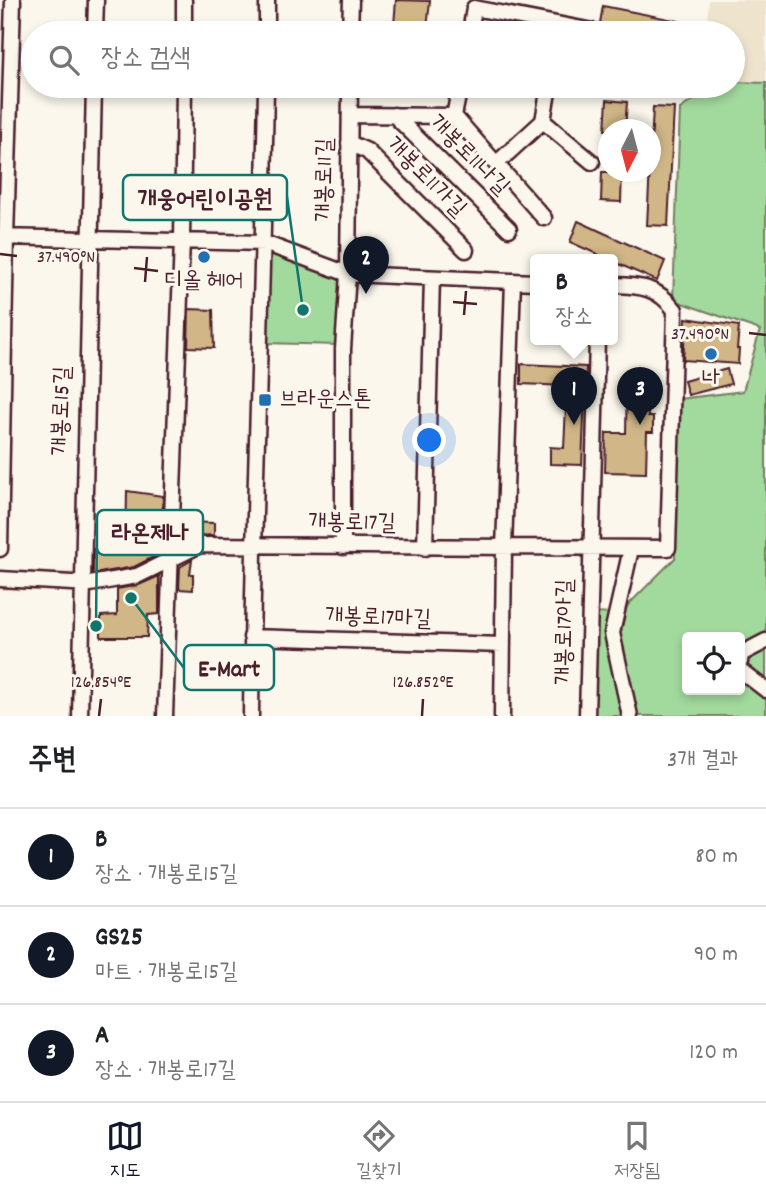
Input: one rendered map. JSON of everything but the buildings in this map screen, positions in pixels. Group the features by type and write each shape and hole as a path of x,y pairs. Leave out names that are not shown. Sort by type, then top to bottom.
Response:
{"street":[{"path":"0,549 3,237 13,0"},
{"path":"95,21 96,0"},
{"path":"184,0 184,21"},
{"path":"267,0 267,21"},
{"path":"351,0 351,21"},
{"path":"472,21 474,8 527,21"},
{"path":"90,239 94,98"},
{"path":"165,716 182,240 184,98"},
{"path":"251,716 266,98"},
{"name":"개봉로11길","path":"348,274 350,98"},
{"name":"개봉로11나길","path":"454,116 458,98"},
{"path":"496,164 543,121 547,98"},
{"name":"개봉로11나길","path":"350,115 454,116 544,218"},
{"name":"개봉로11나길","path":"394,115 509,229"},
{"path":"543,121 592,162"},
{"name":"개봉로11가길","path":"349,143 367,152 466,250"},
{"path":"3,237 264,243 348,274 530,282"},
{"name":"개봉로15길","path":"81,583 90,239"},
{"path":"343,547 343,349 348,274"},
{"path":"425,548 432,278"},
{"path":"502,716 504,548 513,281"},
{"name":"개봉로17길","path":"0,579 81,583 137,576 200,545 668,548 675,310 666,298 643,286 618,285"},
{"path":"591,549 597,345"},
{"name":"개봉로17아길","path":"587,716 591,549"},
{"path":"629,716 612,633 631,549"},
{"path":"80,716 81,583"},
{"name":"개봉로17마길","path":"251,637 503,645"},
{"path":"745,652 766,641"},
{"path":"745,674 766,690"}],"shaded area":[{"path":"709,0 766,0 766,83 745,82 745,21 707,21"},
{"path":"188,541 187,561 183,564 157,575 97,593 0,590 0,571 118,572"}],"green space":[{"path":"745,82 766,83 766,716 587,716 590,613 619,614 675,558 679,399 743,391 760,330 673,300 680,109 696,98 745,98"},
{"path":"266,248 345,278 339,345 264,343"}],"place":[{"name":"디올 헤어","path":"204,257"},
{"name":"GS25","path":"366,294"},
{"name":"개웅어린이공원","path":"303,310"},
{"name":"나","path":"711,354"},
{"name":"브라운스톤","path":"265,400"},
{"name":"B","path":"574,425"},
{"name":"A","path":"640,425"},
{"name":"E-Mart","path":"131,598"},
{"name":"라온제나","path":"96,626"}]}
